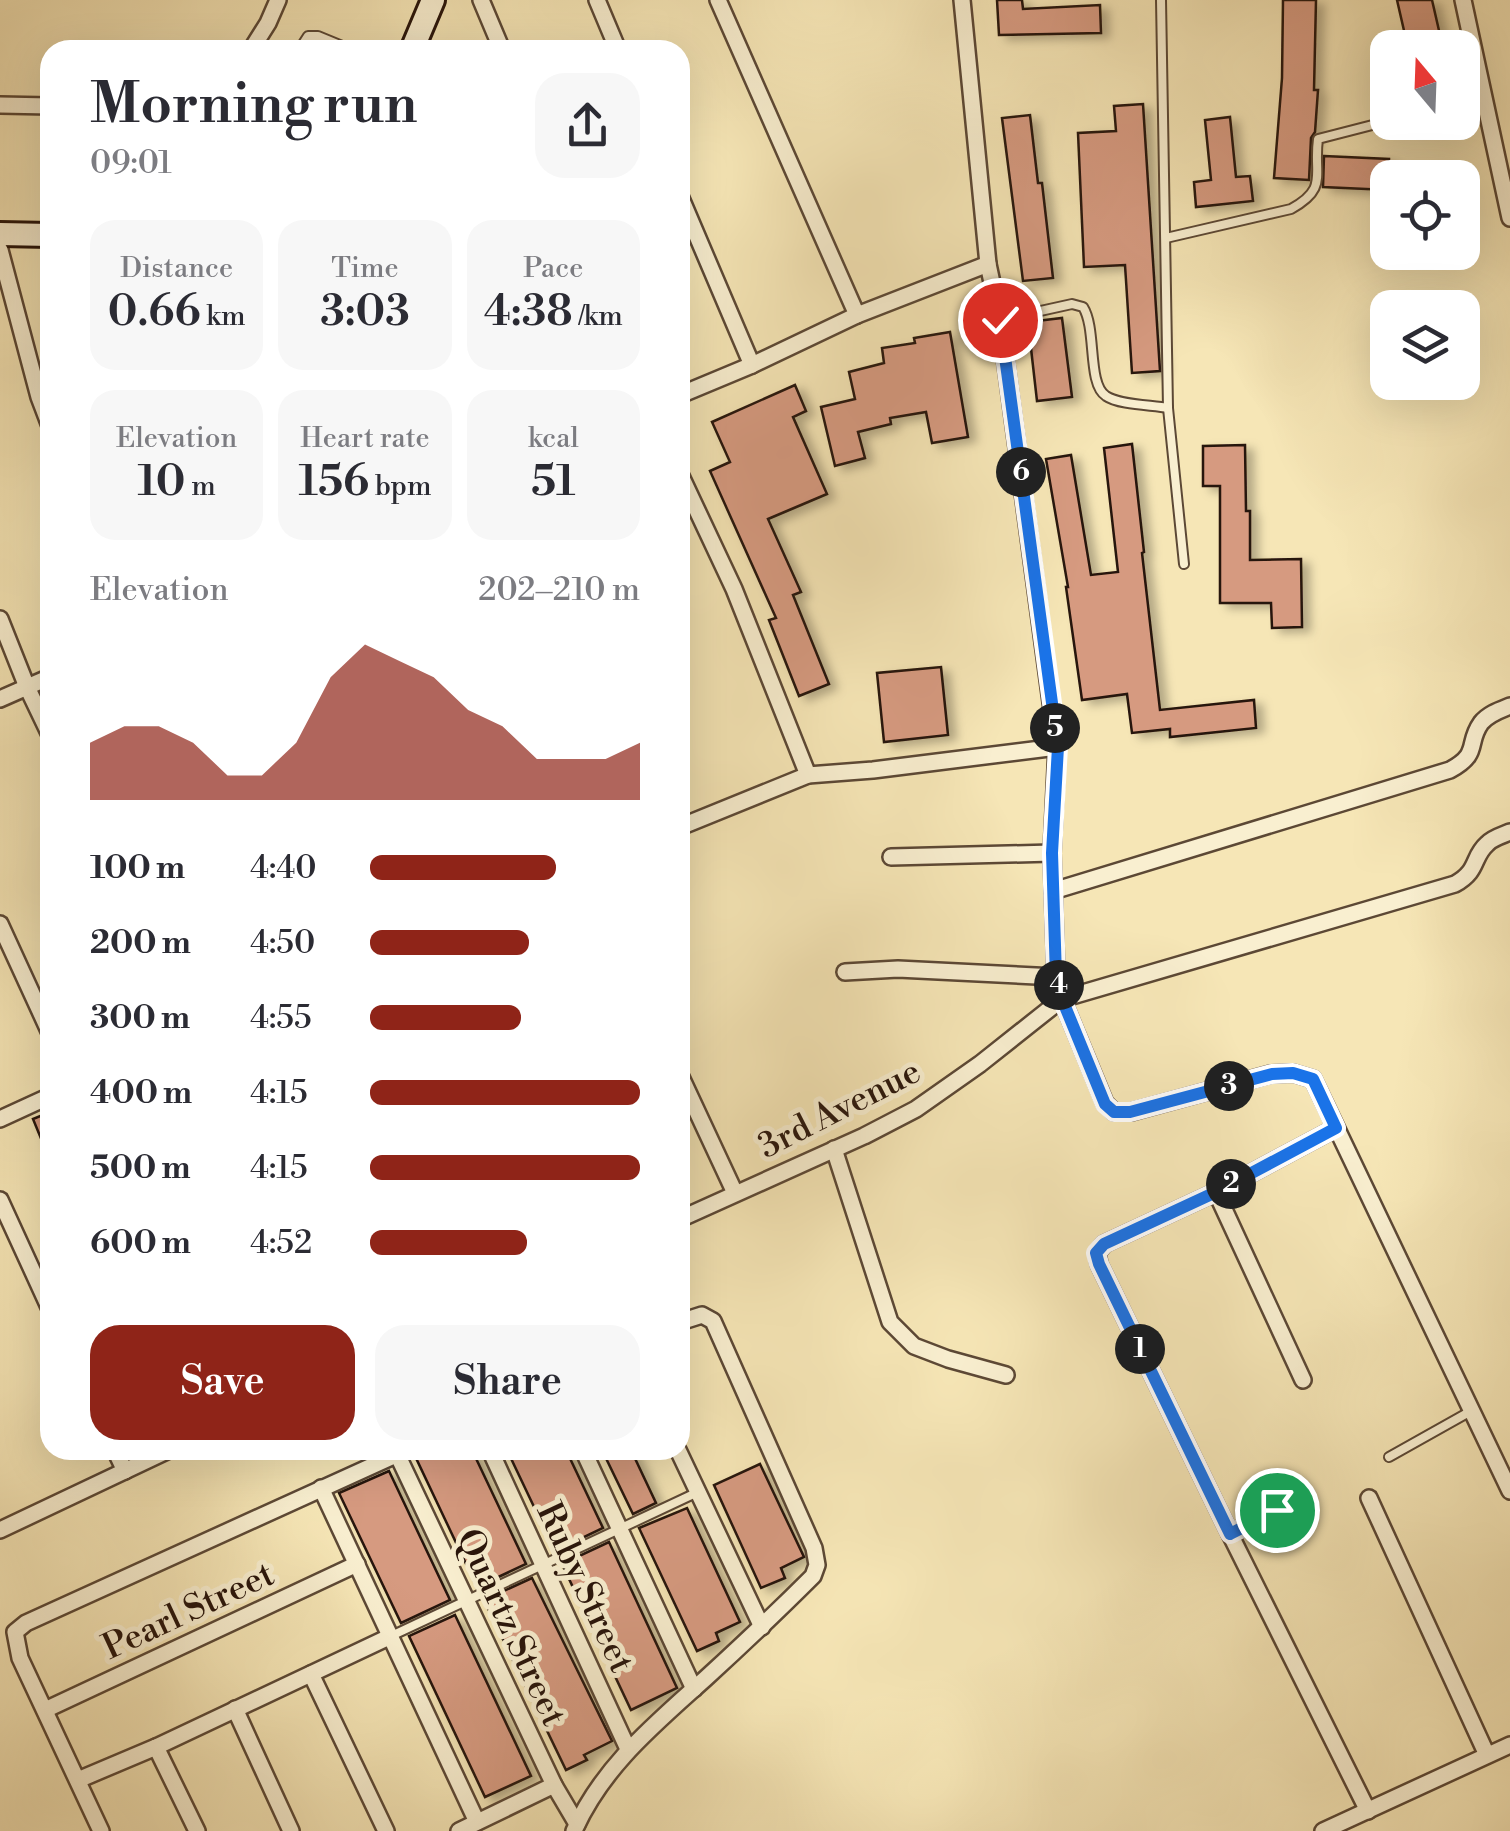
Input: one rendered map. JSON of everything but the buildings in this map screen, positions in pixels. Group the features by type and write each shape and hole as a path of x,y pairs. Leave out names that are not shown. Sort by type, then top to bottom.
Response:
{"main road":[{"path":"416,40 434,0"},
{"path":"0,234 40,235"}],"street":[{"path":"258,40 278,0"},
{"path":"482,0 498,40"},
{"path":"597,0 614,40"},
{"path":"718,0 857,315"},
{"path":"962,0 988,264 1000,320 1058,747 1052,853 1056,976 1062,999 1105,1104 1114,1112 1130,1112 1272,1074 1293,1073 1313,1079 1510,1491"},
{"path":"1463,0 1510,218"},
{"path":"0,105 40,106"},
{"path":"690,219 752,365"},
{"path":"0,250 40,401"},
{"path":"690,391 857,315 988,264"},
{"path":"690,495 734,589 808,775"},
{"path":"0,619 40,715"},
{"path":"0,699 40,681"},
{"path":"1053,891 1450,770 1464,762 1472,751 1484,718 1510,706"},
{"path":"690,820 808,775 1058,747"},
{"path":"1062,999 1454,884 1476,865 1488,842 1510,832"},
{"path":"890,857 1052,853"},
{"path":"0,924 40,1011"},
{"path":"845,972 898,969 1056,976"},
{"name":"3rd Avenue","path":"690,1213 916,1109 1062,999"},
{"path":"690,1096 735,1193"},
{"path":"0,1119 40,1101"},
{"path":"1336,1128 1216,1192 1104,1244 1096,1253 1368,1811"},
{"path":"834,1148 890,1322 914,1346 1006,1375"},
{"path":"1216,1192 1303,1380"},
{"path":"0,1200 40,1286"},
{"path":"576,1827 601,1782 628,1749 762,1628 813,1576 817,1565 814,1548 713,1321 702,1315 690,1319"},
{"path":"120,1460 125,1471"},
{"path":"0,1530 148,1460"},
{"path":"101,1831 20,1658 15,1632 26,1623 384,1460"},
{"name":"Quartz Street","path":"405,1460 465,1600 576,1827"},
{"name":"Ruby Street","path":"495,1460 628,1749"},
{"path":"587,1460 694,1689"},
{"path":"683,1460 762,1628"},
{"path":"320,1488 478,1822"},
{"path":"1369,1498 1486,1756"},
{"path":"1230,1534 1277,1510"},
{"name":"Pearl Street","path":"45,1710 357,1564"},
{"path":"78,1780 389,1637"},
{"path":"311,1674 386,1831"},
{"path":"234,1709 291,1831"},
{"path":"1323,1831 1510,1744"},
{"path":"156,1747 197,1831"},
{"path":"459,1831 554,1784"}],"lane":[{"path":"1161,0 1168,408 1184,564"},
{"path":"305,40 308,36 318,36 328,40"},
{"path":"1480,98 1484,97"},
{"path":"1166,238 1291,209 1310,199 1316,188 1318,139 1370,125"},
{"path":"1000,320 1072,304 1083,308 1090,318 1097,386 1104,395 1168,408"},
{"path":"1389,1457 1471,1411"},
{"path":"389,1637 698,1492"}],"route":[{"path":"1000,320 1058,747 1052,853 1056,976 1105,1104 1114,1112 1130,1112 1272,1074 1293,1073 1313,1079 1336,1128 1216,1192 1104,1244 1096,1253 1230,1534 1277,1510"}]}
